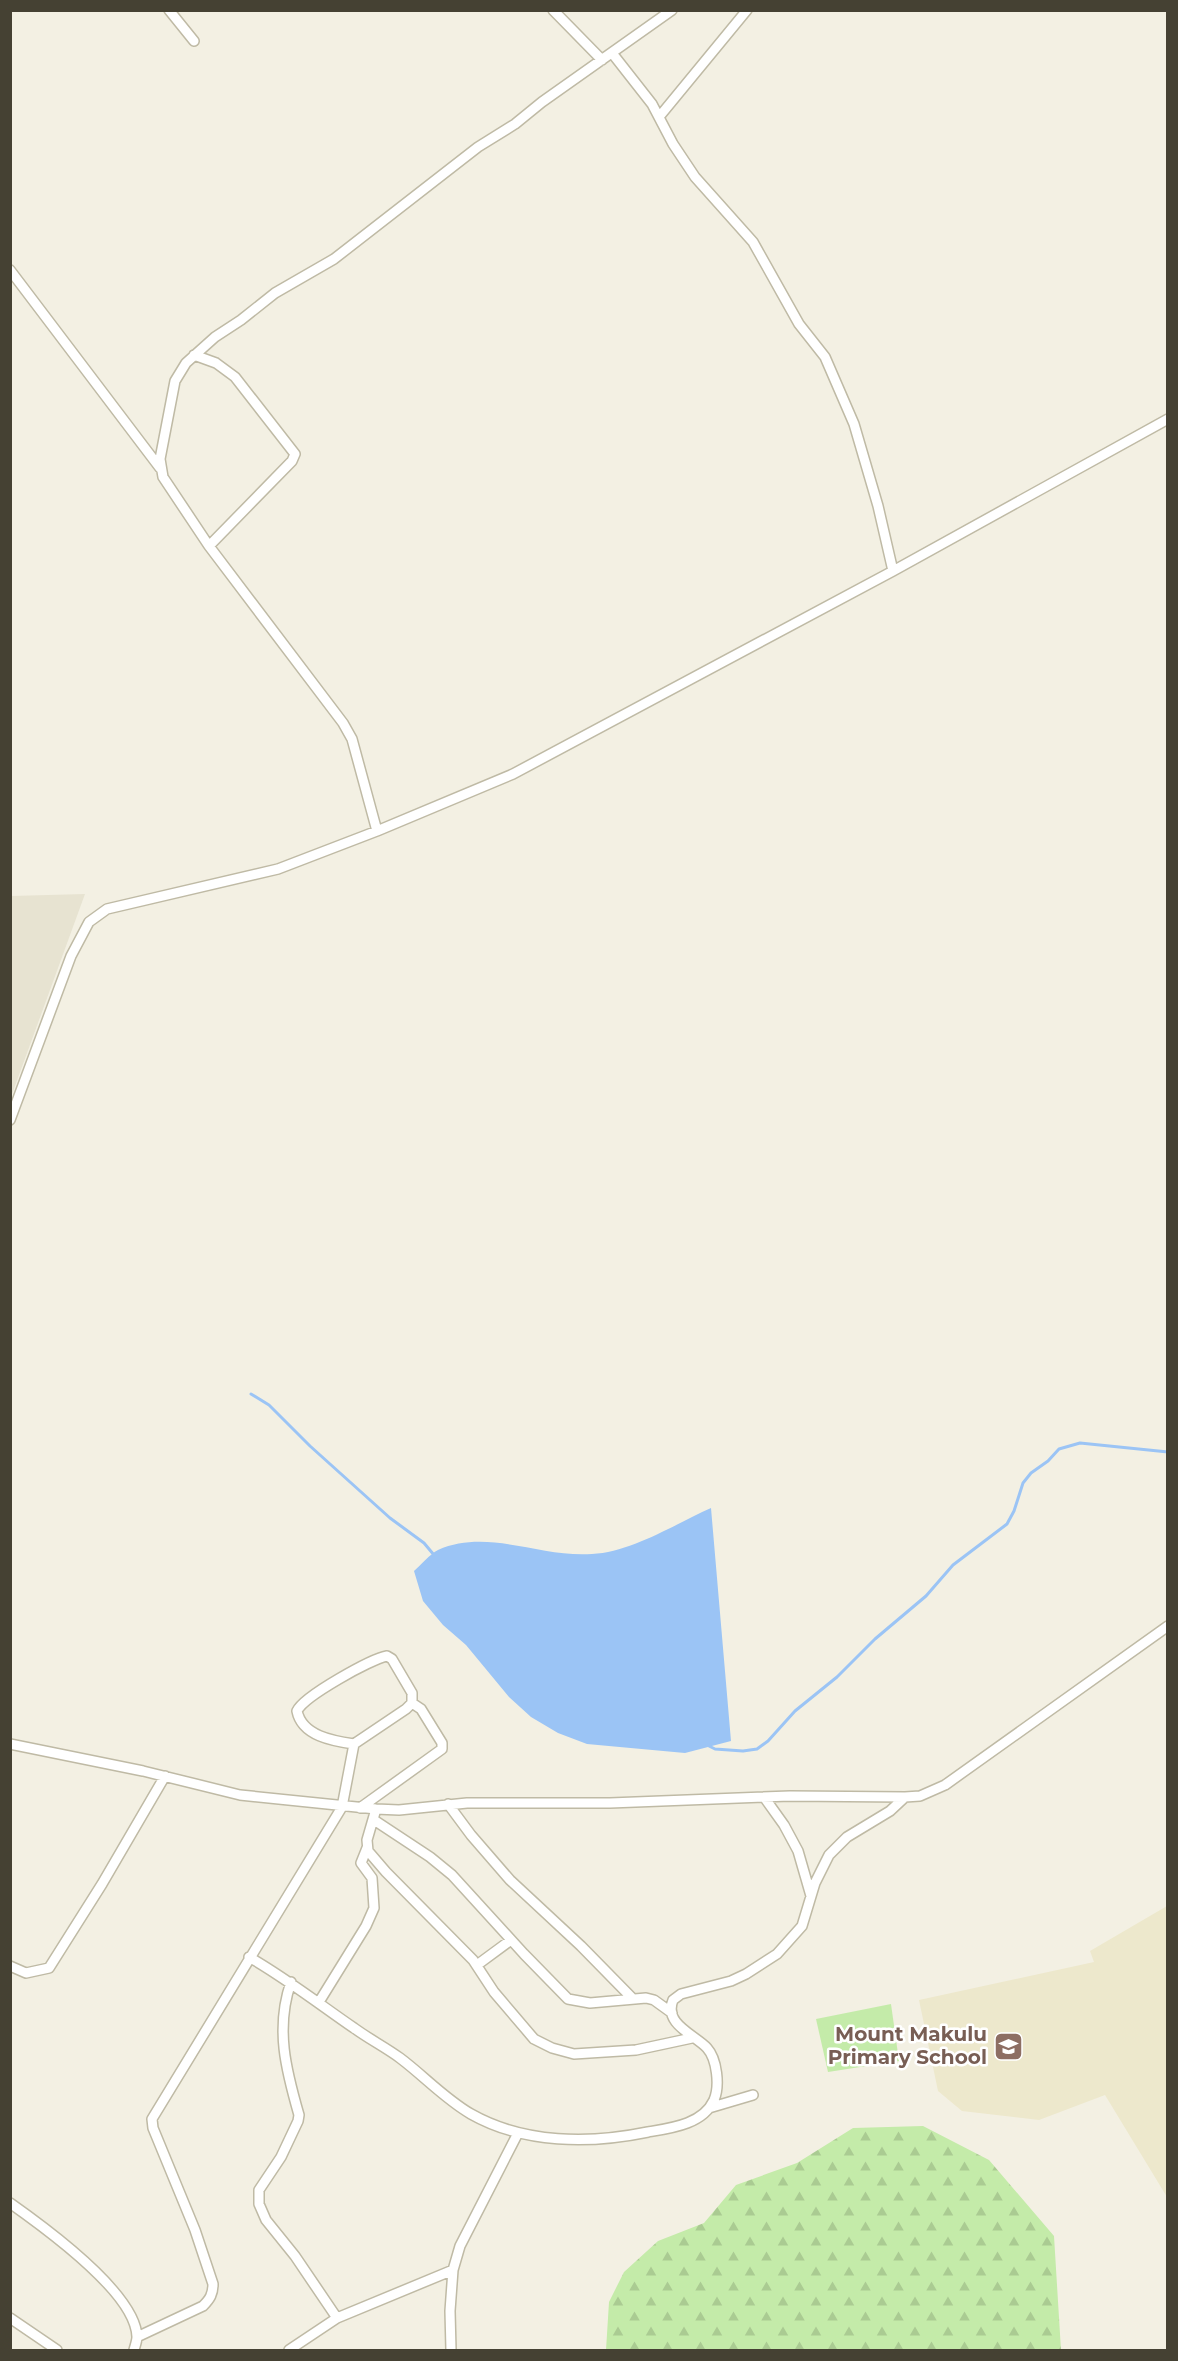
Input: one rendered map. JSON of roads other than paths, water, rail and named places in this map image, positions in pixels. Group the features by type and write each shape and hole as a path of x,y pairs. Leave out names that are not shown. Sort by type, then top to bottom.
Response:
{"street":[{"path":"169,10 194,41"},
{"path":"553,10 602,60"},
{"path":"160,468 172,393 180,372 194,355 270,297 334,259 478,147 515,124 672,10"},
{"path":"660,117 747,10"},
{"path":"612,53 660,117 673,144 695,177 753,242 800,324 825,357 854,424 878,506 893,571"},
{"path":"10,270 160,468 167,484 209,546 343,723 352,739 377,831"},
{"path":"194,355 216,363 235,377 295,454 292,461 209,546"},
{"path":"10,1120 71,956 89,922 106,909 278,869 377,831 513,774 893,571 1167,419"},
{"path":"10,1744 165,1776 240,1795 376,1809 399,1810 448,1804 920,1796 945,1785 1167,1626"},
{"path":"354,1744 326,1738 307,1728 299,1718 298,1707 309,1697 387,1656 392,1659 411,1693 412,1703"},
{"path":"137,2337 203,2306 213,2292 213,2284 195,2230 153,2128 152,2119 342,1807 354,1744 412,1703"},
{"path":"360,1808 442,1749 442,1743 421,1709 412,1703"},
{"path":"10,1966 26,1973 48,1968 102,1884 165,1776"},
{"path":"764,1797 784,1825 798,1851 811,1896"},
{"path":"660,2004 674,2000 681,1994 731,1981 769,1960 802,1926 821,1869 839,1843 890,1811 905,1797"},
{"path":"448,1804 510,1880 581,1946 633,1999"},
{"path":"319,2002 366,1926 374,1908 372,1878 361,1863 376,1809"},
{"path":"249,1957 291,1982 398,2056 455,2103 485,2121 518,2133 561,2139 641,2134 698,2119 709,2108 717,2089 710,2051 705,2045 687,2037 672,2013 650,1998 590,2003 568,1999 452,1875 430,1857 374,1820"},
{"path":"367,1848 386,1872 477,1965 494,1992 534,2039 552,2048 574,2054 625,2052 687,2037"},
{"path":"477,1965 511,1940"},
{"path":"291,1982 283,2011 282,2036 287,2077 299,2115 281,2157 259,2190 259,2204 266,2220 295,2256 337,2319"},
{"path":"672,2013 674,2000"},
{"path":"709,2108 753,2095"},
{"path":"451,2350 450,2311 453,2270 460,2246 518,2133"},
{"path":"10,2203 52,2235 114,2291 129,2314 137,2337 134,2350"},
{"path":"289,2350 337,2319 453,2270"},
{"path":"10,2318 57,2350"}],"water":[{"path":"711,1508 731,1741 685,1753 587,1744 558,1733 531,1717 509,1697 466,1645 443,1625 423,1601 414,1571 438,1550 457,1544 476,1542 515,1545 573,1554 607,1552 638,1543"}],"waterway":[{"path":"251,1394 269,1405 310,1446 390,1518 424,1543 434,1555"},
{"path":"707,1745 715,1749 743,1751 757,1749 768,1741 795,1711 837,1677 875,1639 926,1596 953,1565 1007,1524 1023,1483 1059,1449 1080,1443 1168,1452"}],"place":[{"name":"Mount Makulu Primary School","path":"1008,2046"}]}
